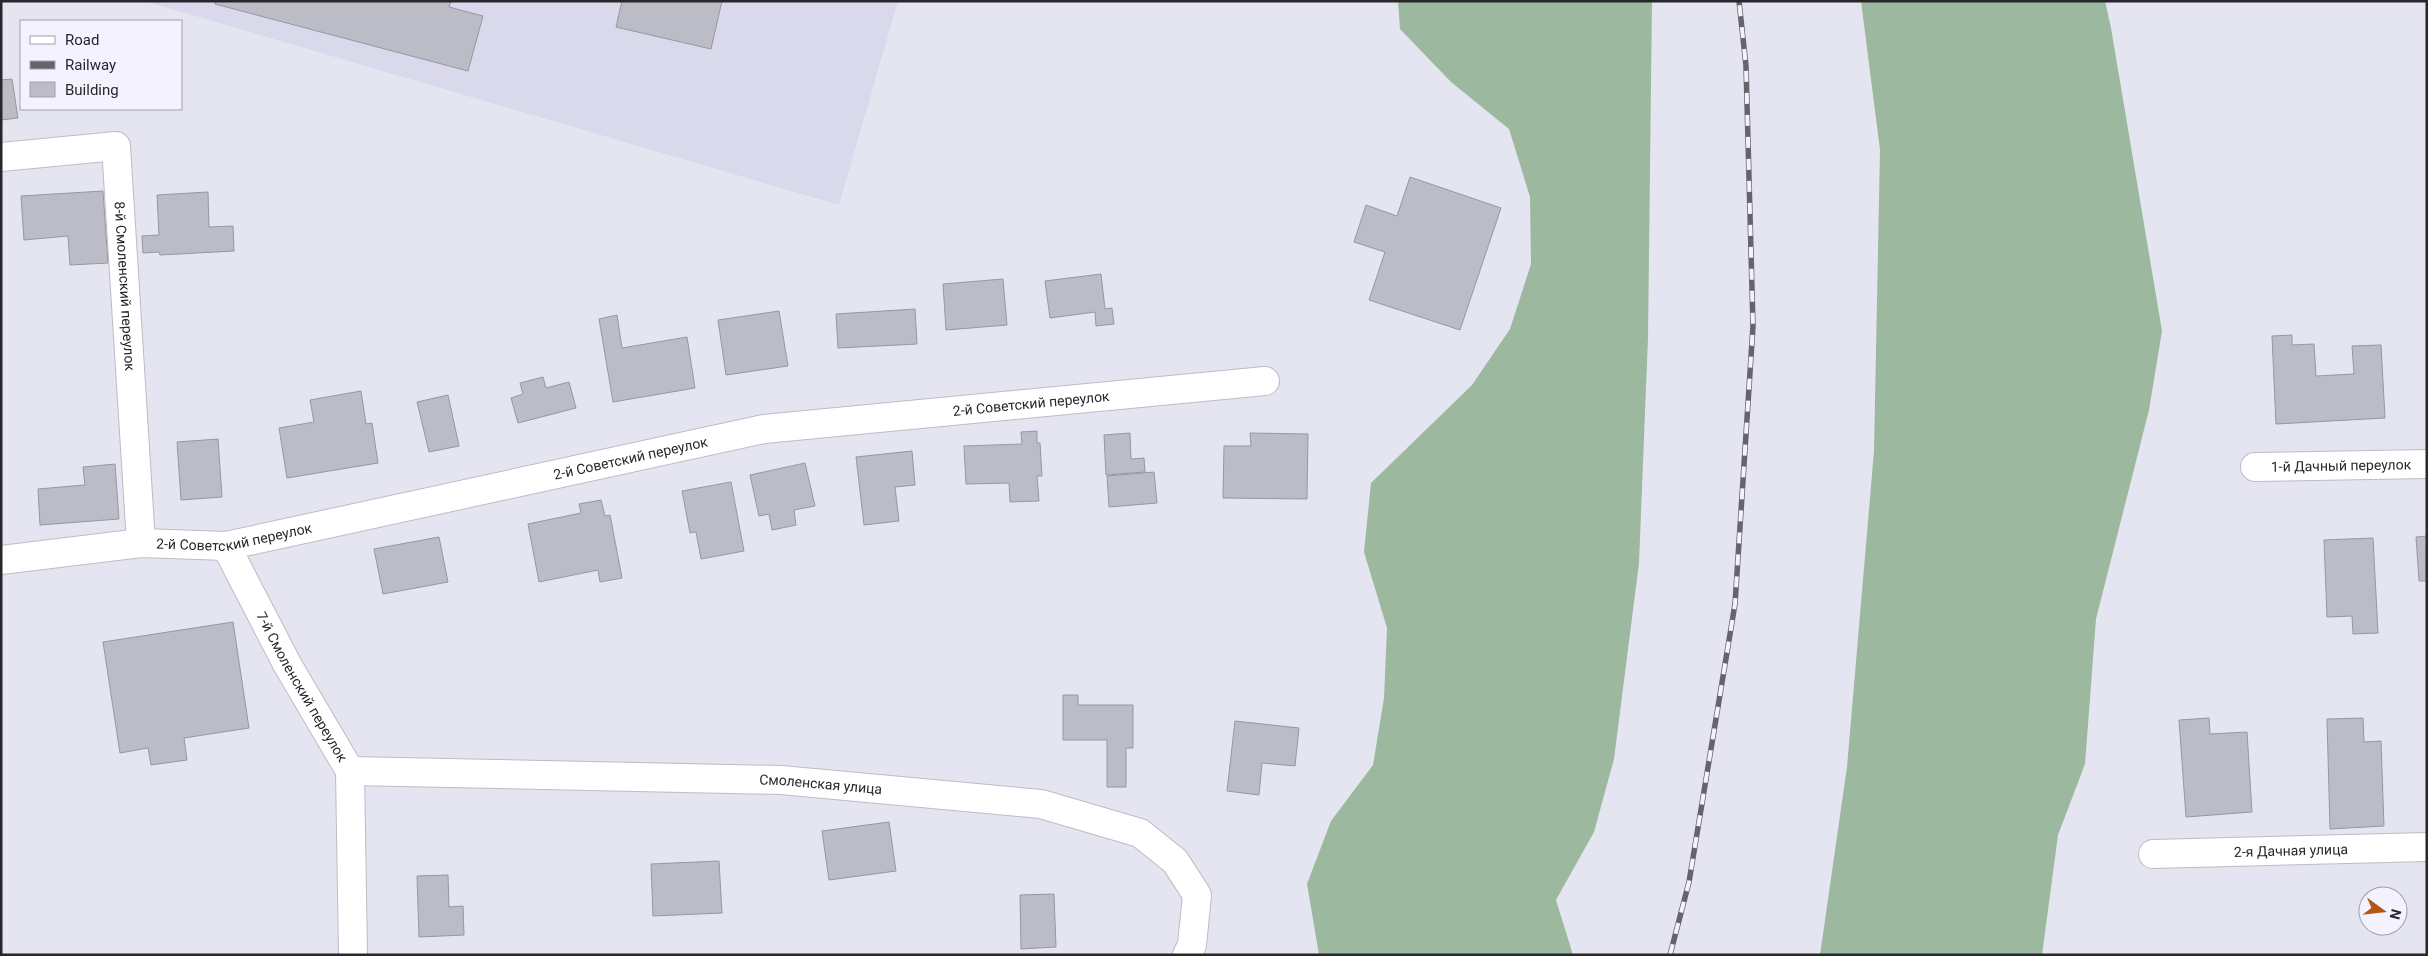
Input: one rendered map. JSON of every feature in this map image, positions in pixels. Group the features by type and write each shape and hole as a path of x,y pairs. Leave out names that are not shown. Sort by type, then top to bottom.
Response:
{"street":[{"name":"8-й Смоленский переулок","path":"1,157 116,146 142,543"},
{"name":"2-й Советский переулок","path":"1,560 142,543 226,546 764,429 1266,381"},
{"name":"1-й Дачный переулок","path":"2255,467 2427,464"},
{"name":"7-й Смоленский переулок","path":"226,546 287,664 350,771 354,955"},
{"name":"Смоленская улица","path":"350,771 781,780 1042,804 1140,833 1175,861 1197,895 1192,945 1187,955"},
{"name":"2-я Дачная улица","path":"2153,854 2427,847"}],"shaded area":[{"path":"144,1 898,1 839,205"}],"green space":[{"path":"1398,1 1652,1 1648,338 1639,563 1614,759 1594,832 1556,900 1573,955 1319,955 1307,884 1331,821 1373,765 1384,698 1387,628 1364,552 1371,483 1472,385 1510,329 1531,264 1530,197 1509,129 1451,82 1400,29"},
{"path":"1861,1 2105,1 2111,28 2162,331 2149,410 2096,619 2085,764 2058,835 2042,955 1820,955 1847,767 1874,451 1880,150"}],"building":[{"path":"216,1 451,1 449,7 483,16 468,71 215,4"},
{"path":"622,1 722,1 711,49 616,27"},
{"path":"12,79 18,118 1,120 1,80"},
{"path":"1410,177 1501,208 1460,330 1369,300 1385,252 1354,242 1366,205 1397,216"},
{"path":"103,191 108,263 70,265 68,236 24,240 21,196"},
{"path":"208,192 209,227 233,226 234,251 160,255 159,252 143,253 142,236 159,235 157,195"},
{"path":"1101,274 1105,309 1112,308 1114,324 1096,326 1095,312 1050,318 1045,281"},
{"path":"1003,279 1007,325 946,330 943,284"},
{"path":"915,309 917,344 838,348 836,314"},
{"path":"779,311 788,366 726,375 718,320"},
{"path":"617,315 622,348 687,337 695,388 613,402 599,319"},
{"path":"2292,335 2292,345 2314,344 2316,376 2354,374 2352,346 2381,345 2385,418 2276,424 2272,336"},
{"path":"543,377 546,388 569,382 576,408 518,423 511,398 523,394 520,383"},
{"path":"361,391 366,424 372,423 378,463 287,478 279,428 314,422 310,400"},
{"path":"448,395 459,446 429,452 417,402"},
{"path":"1037,431 1037,443 1040,443 1042,476 1037,476 1039,501 1010,502 1009,483 966,484 964,446 1022,444 1021,432"},
{"path":"1130,433 1131,459 1144,458 1145,472 1106,475 1104,435"},
{"path":"1250,433 1308,434 1307,499 1223,498 1224,446 1251,446"},
{"path":"218,439 222,497 181,500 177,442"},
{"path":"912,451 915,485 895,487 899,521 864,525 856,457"},
{"path":"805,463 815,506 794,510 796,525 772,530 769,514 759,516 750,475"},
{"path":"115,464 119,519 40,525 38,489 85,485 83,467"},
{"path":"1154,472 1157,503 1109,507 1107,476"},
{"path":"731,482 744,551 701,559 696,532 690,533 682,491"},
{"path":"601,500 605,516 610,515 622,578 600,582 598,570 539,582 528,524 581,513 579,504"},
{"path":"2427,536 2427,581 2419,581 2416,537"},
{"path":"439,537 448,582 383,594 374,549"},
{"path":"2373,538 2378,633 2353,634 2352,616 2327,617 2324,540"},
{"path":"233,622 249,728 184,738 187,760 151,765 148,748 120,753 103,642"},
{"path":"1063,695 1078,695 1078,705 1133,705 1133,748 1126,748 1126,787 1107,787 1107,740 1063,740"},
{"path":"2209,718 2210,734 2247,732 2252,812 2186,817 2179,720"},
{"path":"2363,718 2364,742 2381,741 2384,826 2330,829 2327,719"},
{"path":"1235,721 1299,728 1295,766 1262,763 1259,795 1227,791"},
{"path":"889,822 896,871 829,880 822,831"},
{"path":"719,861 722,913 653,916 651,864"},
{"path":"448,875 449,907 463,906 464,935 419,937 417,876"},
{"path":"1054,894 1056,947 1021,949 1020,895"}],"railway":[{"path":"1670,955 1689,882 1735,604 1753,326 1746,66 1739,1"}]}
